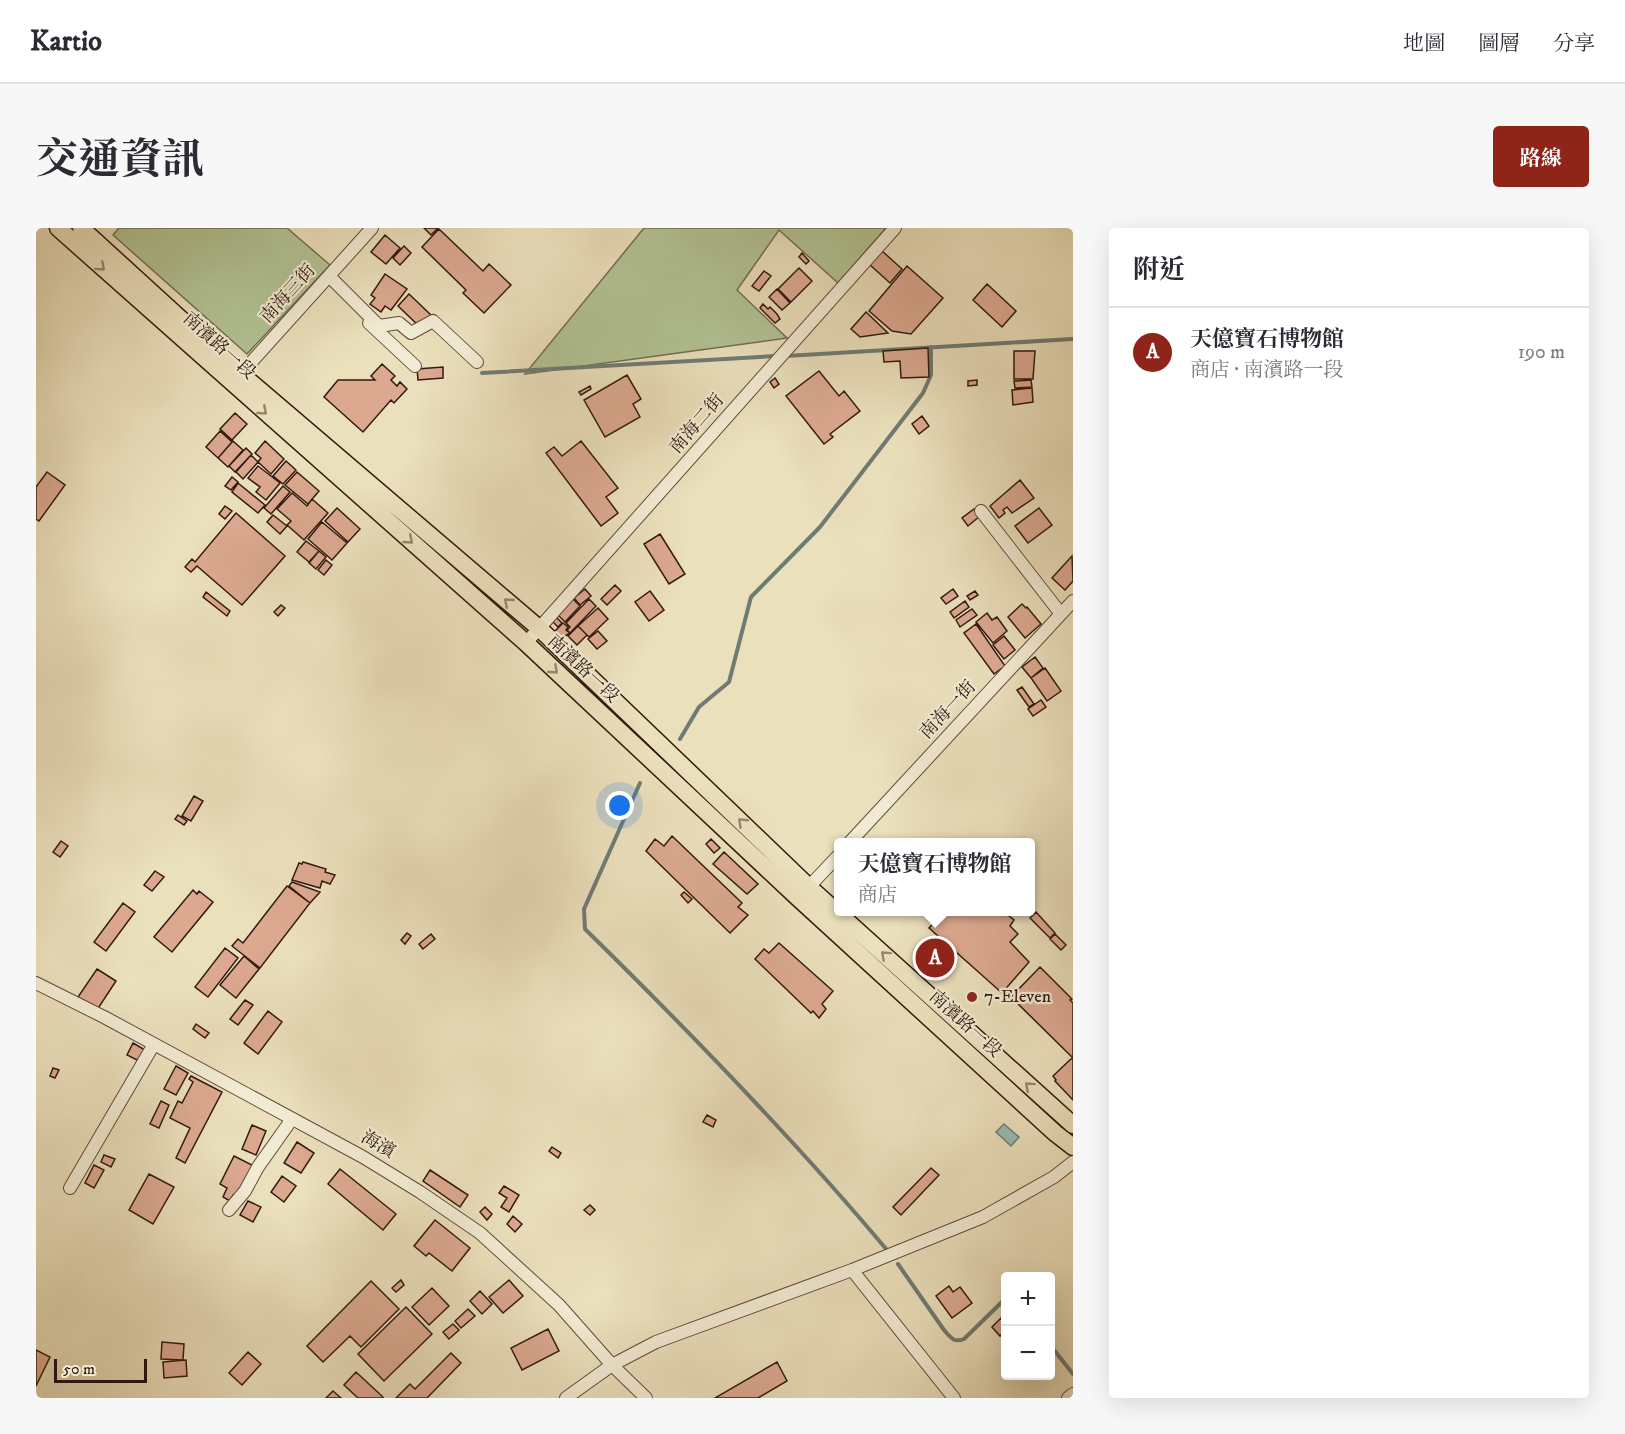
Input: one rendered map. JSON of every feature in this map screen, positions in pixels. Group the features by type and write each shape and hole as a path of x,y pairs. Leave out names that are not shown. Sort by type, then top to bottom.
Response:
{"main road":[{"name":"南濱路一段","path":"58,228 236,379 540,629 804,892 1073,1148"},
{"name":"南濱路一段","path":"81,228 236,379 526,643 804,892 1073,1125"}],"street":[{"name":"南海三街","path":"236,379 372,228"},
{"name":"南海二街","path":"526,643 895,228"},
{"path":"327,278 379,326 399,323 411,333 434,321 477,362"},
{"path":"327,278 415,366"},
{"path":"981,511 1061,614"},
{"name":"南海一街","path":"855,838 1073,601"},
{"path":"804,892 834,860"},
{"name":"海濱","path":"36,983 363,1157 420,1192 480,1233 559,1305 612,1365 646,1398"},
{"path":"70,1188 154,1044"},
{"path":"229,1210 245,1191 258,1167 292,1119"},
{"path":"566,1398 612,1365 656,1342 852,1270 983,1217 1054,1177 1073,1162"},
{"path":"852,1270 954,1398"},
{"path":"1068,1398 1073,1394"}],"green space":[{"path":"119,228 287,228 330,265 247,354 113,235"},
{"path":"644,228 886,228 838,283 779,230 737,290 787,338 525,374"}],"water":[{"path":"1004,1124 1019,1137 1011,1146 996,1132"}],"building":[{"path":"424,228 438,228 431,235"},
{"path":"439,229 483,271 489,264 511,285 484,313 463,293 466,290 422,247"},
{"path":"385,235 400,248 386,264 371,252"},
{"path":"404,246 411,253 400,265 393,258"},
{"path":"881,250 902,269 890,283 869,264"},
{"path":"802,253 809,261 806,264 799,257"},
{"path":"907,266 943,298 911,334 892,331 869,311"},
{"path":"799,268 812,281 791,302 778,289"},
{"path":"764,271 771,276 759,291 752,286"},
{"path":"385,274 407,289 391,310 385,306 381,312 370,304 375,298 371,295"},
{"path":"987,284 1016,311 1002,327 973,300"},
{"path":"777,289 790,303 782,310 769,297"},
{"path":"409,294 432,316 421,328 398,306"},
{"path":"763,304 768,309 770,307 780,319 775,323 760,308"},
{"path":"866,312 888,333 860,337 851,329"},
{"path":"928,348 929,377 901,378 900,361 884,362 883,351"},
{"path":"1014,351 1035,351 1033,379 1014,379"},
{"path":"382,364 395,376 391,380 397,386 400,382 407,389 394,403 391,400 363,432 324,397 338,380 375,380 371,376"},
{"path":"443,367 443,378 418,380 417,369"},
{"path":"819,371 839,396 844,391 860,411 830,434 833,437 824,444 786,396"},
{"path":"627,375 641,399 633,404 640,417 605,437 584,400"},
{"path":"775,378 779,384 774,388 770,382"},
{"path":"977,380 977,385 968,386 968,381"},
{"path":"1031,380 1032,387 1015,388 1014,381"},
{"path":"590,386 591,389 581,395 579,392"},
{"path":"1032,388 1033,402 1013,405 1012,390"},
{"path":"235,413 247,424 232,440 220,429"},
{"path":"922,416 929,426 919,434 912,424"},
{"path":"220,431 232,442 218,458 206,447"},
{"path":"233,441 243,450 228,467 218,458"},
{"path":"265,441 284,459 271,474 258,462 261,458 255,453"},
{"path":"581,441 618,488 606,497 618,513 601,526 546,453 554,447 562,456"},
{"path":"246,448 252,454 235,472 229,466"},
{"path":"251,455 258,462 243,479 236,472"},
{"path":"286,461 296,470 283,484 273,476"},
{"path":"258,466 280,483 266,500 256,492 260,487 248,478"},
{"path":"47,472 65,485 39,521 36,519 36,487"},
{"path":"297,472 319,491 308,504 285,485"},
{"path":"232,477 238,482 231,490 225,486"},
{"path":"1020,480 1034,498 1012,513 1007,507 1003,510 1005,513 999,518 990,506"},
{"path":"238,483 265,505 258,513 232,492"},
{"path":"283,486 290,492 271,514 264,508"},
{"path":"292,493 307,506 312,499 328,513 304,540 287,525 291,521 277,509"},
{"path":"225,506 232,511 225,519 219,514"},
{"path":"337,508 360,529 348,542 325,521"},
{"path":"1039,508 1052,525 1028,543 1015,526"},
{"path":"974,509 980,516 968,526 962,518"},
{"path":"236,513 285,556 242,605 197,566 191,572 185,567 192,559 195,562"},
{"path":"273,515 287,526 280,534 267,522"},
{"path":"322,522 347,543 332,560 308,539"},
{"path":"660,534 685,574 669,584 644,544"},
{"path":"306,541 319,551 309,562 297,552"},
{"path":"319,551 326,557 316,569 309,563"},
{"path":"1072,556 1073,581 1065,590 1052,578"},
{"path":"326,560 332,565 324,575 318,570"},
{"path":"615,585 621,591 607,605 601,599"},
{"path":"585,589 591,596 580,605 574,598"},
{"path":"953,589 958,596 946,604 941,598"},
{"path":"650,591 664,610 649,621 635,602"},
{"path":"975,591 978,595 970,600 967,596"},
{"path":"206,592 230,611 227,616 203,597"},
{"path":"572,598 580,606 565,622 557,614"},
{"path":"589,599 596,606 570,633 567,630 570,627 566,623"},
{"path":"965,601 969,607 954,618 950,612"},
{"path":"1022,604 1041,624 1025,638 1008,617"},
{"path":"281,605 285,608 278,616 274,612"},
{"path":"598,608 608,619 589,637 578,626"},
{"path":"972,609 977,615 960,627 956,620"},
{"path":"987,613 992,620 997,617 1007,631 993,643 976,622"},
{"path":"555,616 562,623 558,627 551,620"},
{"path":"563,623 568,627 566,630 570,633 562,638 555,631"},
{"path":"976,624 1005,666 994,674 964,633"},
{"path":"578,626 587,635 577,645 568,636"},
{"path":"598,631 607,641 597,649 588,639"},
{"path":"1004,636 1015,650 1004,659 993,645"},
{"path":"1035,657 1043,668 1031,678 1022,667"},
{"path":"1045,668 1061,691 1047,701 1031,678"},
{"path":"1022,687 1034,704 1029,707 1017,690"},
{"path":"1041,700 1046,707 1033,716 1028,709"},
{"path":"194,796 203,801 191,821 182,816"},
{"path":"178,815 187,821 184,825 175,819"},
{"path":"672,836 742,903 738,907 748,915 730,933 646,851 655,839 664,846"},
{"path":"711,839 720,848 714,853 706,844"},
{"path":"61,841 68,846 60,857 53,852"},
{"path":"724,852 758,884 747,894 713,864"},
{"path":"303,862 326,869 325,872 335,875 330,884 322,881 320,888 292,880 299,863"},
{"path":"155,871 164,877 152,891 144,885"},
{"path":"292,882 320,892 310,903 289,886"},
{"path":"287,886 310,903 260,968 232,946 238,939 243,943"},
{"path":"193,890 197,894 199,891 213,902 172,952 154,937"},
{"path":"684,892 692,899 688,903 681,895"},
{"path":"123,903 135,912 106,951 94,942"},
{"path":"1035,913 1055,933 1050,938 1030,918 1035,916"},
{"path":"924,916 937,916 930,922"},
{"path":"940,916 1009,916 1014,920 1010,926 1018,934 1010,942 1029,962 1002,993 929,928"},
{"path":"407,933 411,936 405,944 401,940"},
{"path":"431,934 435,939 423,949 419,944"},
{"path":"1055,934 1066,945 1061,950 1050,939"},
{"path":"779,943 833,991 822,1004 826,1009 819,1018 755,959 764,949 769,953"},
{"path":"225,948 238,958 208,997 195,987"},
{"path":"244,956 259,969 236,998 220,985"},
{"path":"1040,967 1072,999 1070,1000 1073,1003 1073,1058 1011,997"},
{"path":"97,969 116,981 97,1010 78,997"},
{"path":"245,1000 253,1005 238,1025 230,1019"},
{"path":"268,1011 282,1022 258,1054 244,1043"},
{"path":"196,1024 209,1033 205,1038 193,1029"},
{"path":"133,1043 145,1050 139,1061 127,1055"},
{"path":"1073,1059 1073,1100 1053,1076"},
{"path":"176,1066 188,1073 176,1095 164,1089"},
{"path":"53,1068 59,1070 55,1078 50,1076"},
{"path":"191,1076 222,1092 185,1163 176,1158 190,1128 170,1118 178,1101 182,1103 193,1082 189,1079"},
{"path":"161,1101 169,1105 159,1128 150,1124"},
{"path":"707,1115 716,1120 713,1127 703,1122"},
{"path":"252,1125 266,1131 256,1155 242,1149"},
{"path":"297,1142 314,1153 301,1173 284,1163"},
{"path":"552,1147 561,1153 558,1158 549,1151"},
{"path":"104,1155 115,1159 111,1167 101,1162"},
{"path":"234,1156 254,1166 238,1198 233,1195 230,1201 223,1197 227,1188 220,1184"},
{"path":"94,1165 104,1170 94,1188 85,1183"},
{"path":"931,1168 939,1175 901,1215 893,1207"},
{"path":"340,1169 396,1214 383,1230 328,1184"},
{"path":"430,1170 468,1195 460,1207 423,1181"},
{"path":"149,1174 174,1187 153,1224 129,1210"},
{"path":"282,1176 296,1186 284,1202 271,1192"},
{"path":"504,1186 519,1195 509,1212 501,1207 507,1198 499,1193"},
{"path":"248,1201 261,1207 253,1222 240,1215"},
{"path":"590,1205 595,1210 590,1215 584,1210"},
{"path":"485,1207 492,1214 487,1220 480,1212"},
{"path":"513,1216 522,1224 515,1232 507,1224"},
{"path":"435,1220 470,1248 452,1271 429,1253 426,1256 414,1246"},
{"path":"401,1280 404,1285 396,1292 392,1288"},
{"path":"509,1280 523,1296 503,1313 489,1297"},
{"path":"371,1281 399,1309 361,1347 350,1336 323,1362 307,1346"},
{"path":"949,1286 953,1292 960,1287 972,1303 952,1318 936,1296"},
{"path":"432,1288 449,1306 429,1325 412,1307"},
{"path":"480,1291 492,1304 482,1314 470,1301"},
{"path":"406,1307 432,1334 384,1381 358,1354"},
{"path":"468,1309 475,1316 461,1328 455,1321"},
{"path":"1001,1318 1000,1336 992,1327"},
{"path":"453,1324 459,1330 449,1339 443,1332"},
{"path":"548,1329 559,1351 522,1370 511,1348"},
{"path":"162,1342 184,1344 183,1360 161,1359"},
{"path":"36,1350 50,1357 36,1386"},
{"path":"248,1352 261,1364 242,1385 229,1373"},
{"path":"451,1353 461,1363 427,1398 396,1398 410,1384 415,1389"},
{"path":"186,1360 187,1376 164,1378 163,1362"},
{"path":"777,1362 787,1381 758,1398 715,1398"},
{"path":"356,1372 383,1398 358,1398 344,1385"},
{"path":"333,1391 341,1398 326,1398"}],"waterway":[{"path":"786,356 1073,339"},
{"path":"680,739 699,707 729,682 751,597 820,527 923,393 931,375 931,347"},
{"path":"482,373 776,356"},
{"path":"640,783 584,909 585,929 740,1086 887,1250"},
{"path":"898,1264 944,1330 955,1340 964,1339 1001,1303"},
{"path":"1055,1351 1073,1374"}],"place":[{"name":"天億寶石博物館","path":"935,958"},
{"name":"7-Eleven","path":"972,997"}]}
